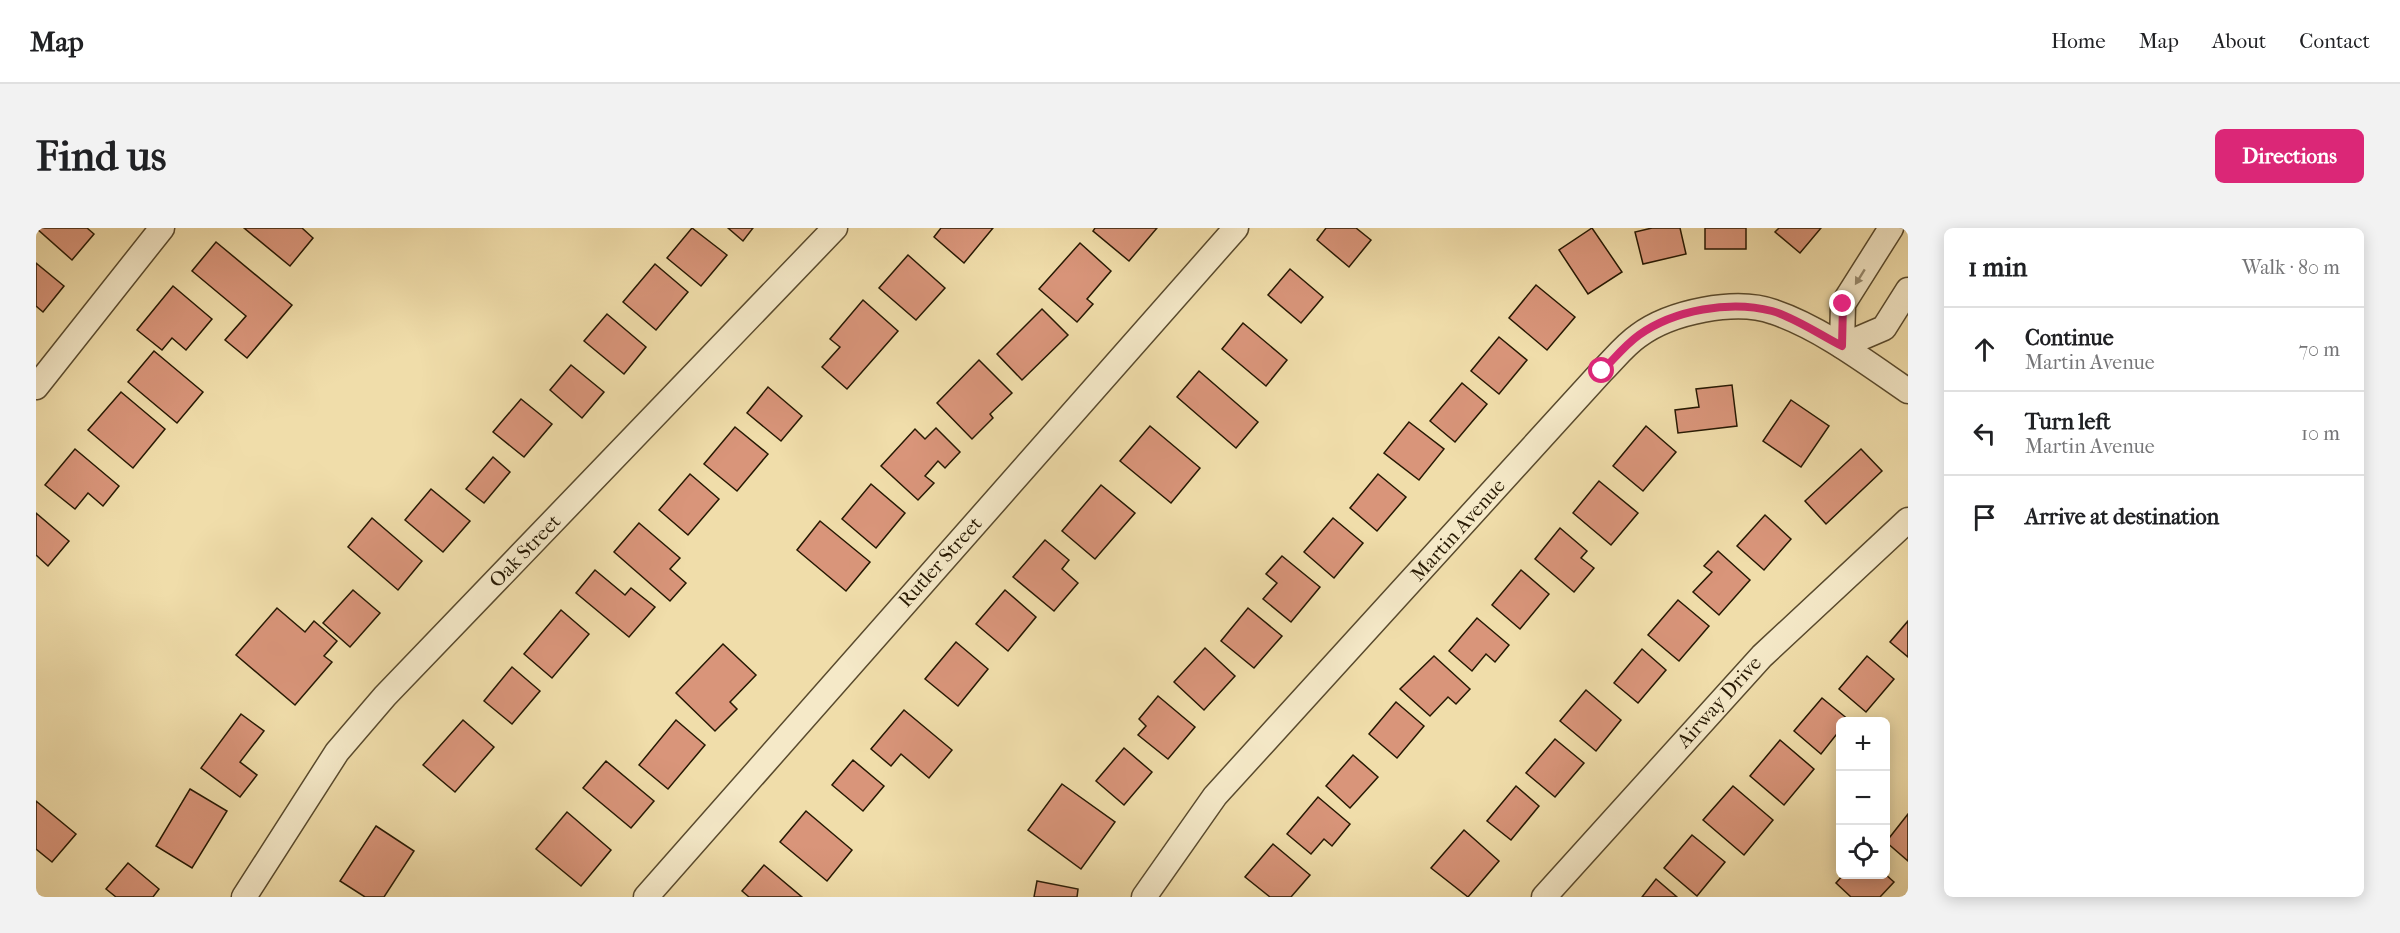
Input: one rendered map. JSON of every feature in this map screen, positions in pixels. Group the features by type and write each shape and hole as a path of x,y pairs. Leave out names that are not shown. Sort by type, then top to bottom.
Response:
{"street":[{"path":"36,387 162,228"},
{"name":"Oak Street","path":"243,897 337,752 385,696 835,228"},
{"name":"Rutler Street","path":"646,897 1236,228"},
{"path":"1891,228 1843,304 1842,346 1884,327 1908,290"},
{"name":"Martin Avenue","path":"1144,897 1215,796 1602,371 1638,336 1666,320 1687,313 1738,307 1773,311 1842,346 1908,391"},
{"name":"Airway Drive","path":"1544,897 1762,656 1908,520"}],"building":[{"path":"36,228 87,228 94,234 72,260"},
{"path":"244,228 302,228 313,238 290,266"},
{"path":"692,228 727,255 701,286 667,258"},
{"path":"728,228 753,228 743,241"},
{"path":"941,228 993,228 964,263 934,237"},
{"path":"1095,228 1157,228 1129,261 1093,231"},
{"path":"1326,228 1356,228 1371,240 1349,267 1317,240"},
{"path":"1592,228 1622,272 1588,294 1559,250"},
{"path":"1652,228 1680,228 1686,254 1643,264 1635,232"},
{"path":"1705,228 1746,228 1746,249 1705,249"},
{"path":"1779,228 1821,228 1800,253 1775,232"},
{"path":"216,242 292,305 247,358 225,340 246,316 192,271"},
{"path":"1080,243 1111,271 1087,299 1093,304 1077,322 1039,289"},
{"path":"908,255 945,288 916,320 879,288"},
{"path":"36,263 64,286 43,312 36,306"},
{"path":"655,264 688,292 656,330 623,302"},
{"path":"1290,269 1323,297 1301,323 1268,295"},
{"path":"1536,285 1575,317 1547,350 1509,318"},
{"path":"173,286 212,319 186,350 172,338 162,350 137,330"},
{"path":"863,300 898,331 847,389 822,367 840,347 830,339"},
{"path":"1042,309 1068,335 1022,380 997,354"},
{"path":"607,314 646,347 624,374 584,341"},
{"path":"1243,323 1287,360 1266,386 1222,349"},
{"path":"1499,337 1527,360 1499,394 1471,371"},
{"path":"154,351 203,392 177,423 128,382"},
{"path":"979,360 1012,393 990,414 993,418 972,439 937,403"},
{"path":"571,365 604,392 582,418 550,390"},
{"path":"1199,371 1258,422 1236,448 1177,397"},
{"path":"1462,383 1487,404 1455,442 1430,421"},
{"path":"1732,385 1737,426 1678,433 1675,410 1699,407 1696,389"},
{"path":"768,387 802,416 781,441 747,413"},
{"path":"121,392 165,429 133,468 88,430"},
{"path":"521,399 552,424 524,457 493,432"},
{"path":"1791,400 1829,426 1801,467 1763,441"},
{"path":"1409,422 1444,449 1419,480 1384,453"},
{"path":"1150,426 1200,468 1171,503 1120,461"},
{"path":"1646,426 1676,452 1643,491 1613,466"},
{"path":"735,427 768,454 737,491 704,464"},
{"path":"936,428 960,452 945,468 938,461 925,476 934,483 918,500 881,466 915,429 925,439"},
{"path":"75,449 119,486 103,506 88,493 75,509 45,485"},
{"path":"1861,449 1882,471 1826,524 1805,501"},
{"path":"493,457 510,472 484,503 466,489"},
{"path":"690,474 719,499 688,535 659,510"},
{"path":"1378,474 1406,497 1377,531 1350,508"},
{"path":"1599,481 1638,513 1611,545 1573,513"},
{"path":"871,484 905,513 876,548 842,519"},
{"path":"1101,485 1135,513 1095,559 1062,531"},
{"path":"431,489 470,521 443,552 405,520"},
{"path":"36,513 69,541 48,566 36,555"},
{"path":"1765,515 1791,539 1764,570 1737,546"},
{"path":"372,518 422,561 398,590 348,547"},
{"path":"1333,518 1363,543 1334,578 1304,552"},
{"path":"820,521 870,562 846,591 797,550"},
{"path":"639,523 680,558 670,569 686,583 670,601 614,552"},
{"path":"1560,528 1587,551 1581,558 1594,568 1574,592 1535,559"},
{"path":"1045,540 1069,560 1062,569 1078,583 1054,611 1013,577"},
{"path":"1718,551 1750,580 1719,615 1693,592 1712,572 1704,566"},
{"path":"1282,556 1320,587 1291,622 1263,599 1277,583 1266,574"},
{"path":"595,570 625,595 631,588 655,607 629,637 576,593"},
{"path":"1521,570 1549,594 1520,629 1492,605"},
{"path":"353,590 380,613 350,647 323,623"},
{"path":"1005,590 1036,617 1008,651 976,624"},
{"path":"1678,600 1709,626 1679,661 1648,635"},
{"path":"277,608 305,632 314,621 337,641 324,656 332,662 295,705 236,655"},
{"path":"1248,608 1282,636 1254,668 1221,641"},
{"path":"561,610 589,634 552,678 524,654"},
{"path":"1477,618 1509,645 1495,662 1486,654 1472,671 1449,651"},
{"path":"1908,621 1908,657 1890,642"},
{"path":"956,642 988,669 958,706 925,679"},
{"path":"723,644 756,675 730,702 737,709 715,731 676,693"},
{"path":"1205,648 1235,676 1204,710 1174,682"},
{"path":"1642,649 1666,670 1638,703 1614,683"},
{"path":"1434,656 1470,689 1456,704 1448,697 1430,716 1400,689"},
{"path":"1867,656 1894,679 1866,712 1839,689"},
{"path":"512,667 540,691 512,724 484,701"},
{"path":"1586,690 1621,720 1596,751 1560,721"},
{"path":"1158,696 1195,727 1168,759 1138,735 1146,726 1139,719"},
{"path":"1822,698 1845,717 1836,717 1836,735 1821,754 1794,731"},
{"path":"1396,702 1424,726 1397,758 1369,734"},
{"path":"904,710 952,750 929,778 901,754 891,766 871,749"},
{"path":"241,714 264,731 240,762 257,775 240,797 201,768"},
{"path":"463,720 494,747 455,792 423,765"},
{"path":"676,720 705,745 668,789 639,765"},
{"path":"1555,739 1584,763 1555,797 1526,773"},
{"path":"1780,740 1814,769 1784,805 1750,776"},
{"path":"1124,748 1152,772 1124,805 1096,781"},
{"path":"1353,755 1378,777 1350,808 1326,786"},
{"path":"853,760 884,786 863,811 832,785"},
{"path":"606,761 654,801 631,828 583,788"},
{"path":"1062,784 1115,822 1081,869 1028,830"},
{"path":"1516,786 1539,806 1511,840 1487,821"},
{"path":"1733,786 1773,820 1744,855 1703,820"},
{"path":"190,789 227,811 192,868 156,846"},
{"path":"1318,797 1350,824 1332,846 1324,839 1311,854 1287,834"},
{"path":"36,801 76,834 52,862 36,849"},
{"path":"806,811 852,850 827,881 780,842"},
{"path":"567,812 611,850 581,886 536,849"},
{"path":"1908,814 1908,861 1890,845 1890,837"},
{"path":"376,826 414,851 384,897 365,897 340,881"},
{"path":"1464,830 1499,861 1468,897 1431,868"},
{"path":"1692,835 1725,862 1697,896 1664,868"},
{"path":"1273,844 1310,875 1291,897 1270,897 1245,877"},
{"path":"128,863 159,889 153,897 116,897 106,889"},
{"path":"764,865 802,897 749,897 742,891"},
{"path":"1890,878 1894,882 1880,897 1851,897 1836,883 1840,879"},
{"path":"1656,879 1677,897 1642,897"},
{"path":"1037,881 1078,889 1077,897 1034,897"}],"route":[{"path":"1602,371 1638,336 1666,320 1687,313 1738,307 1773,311 1842,346 1843,304"}]}
